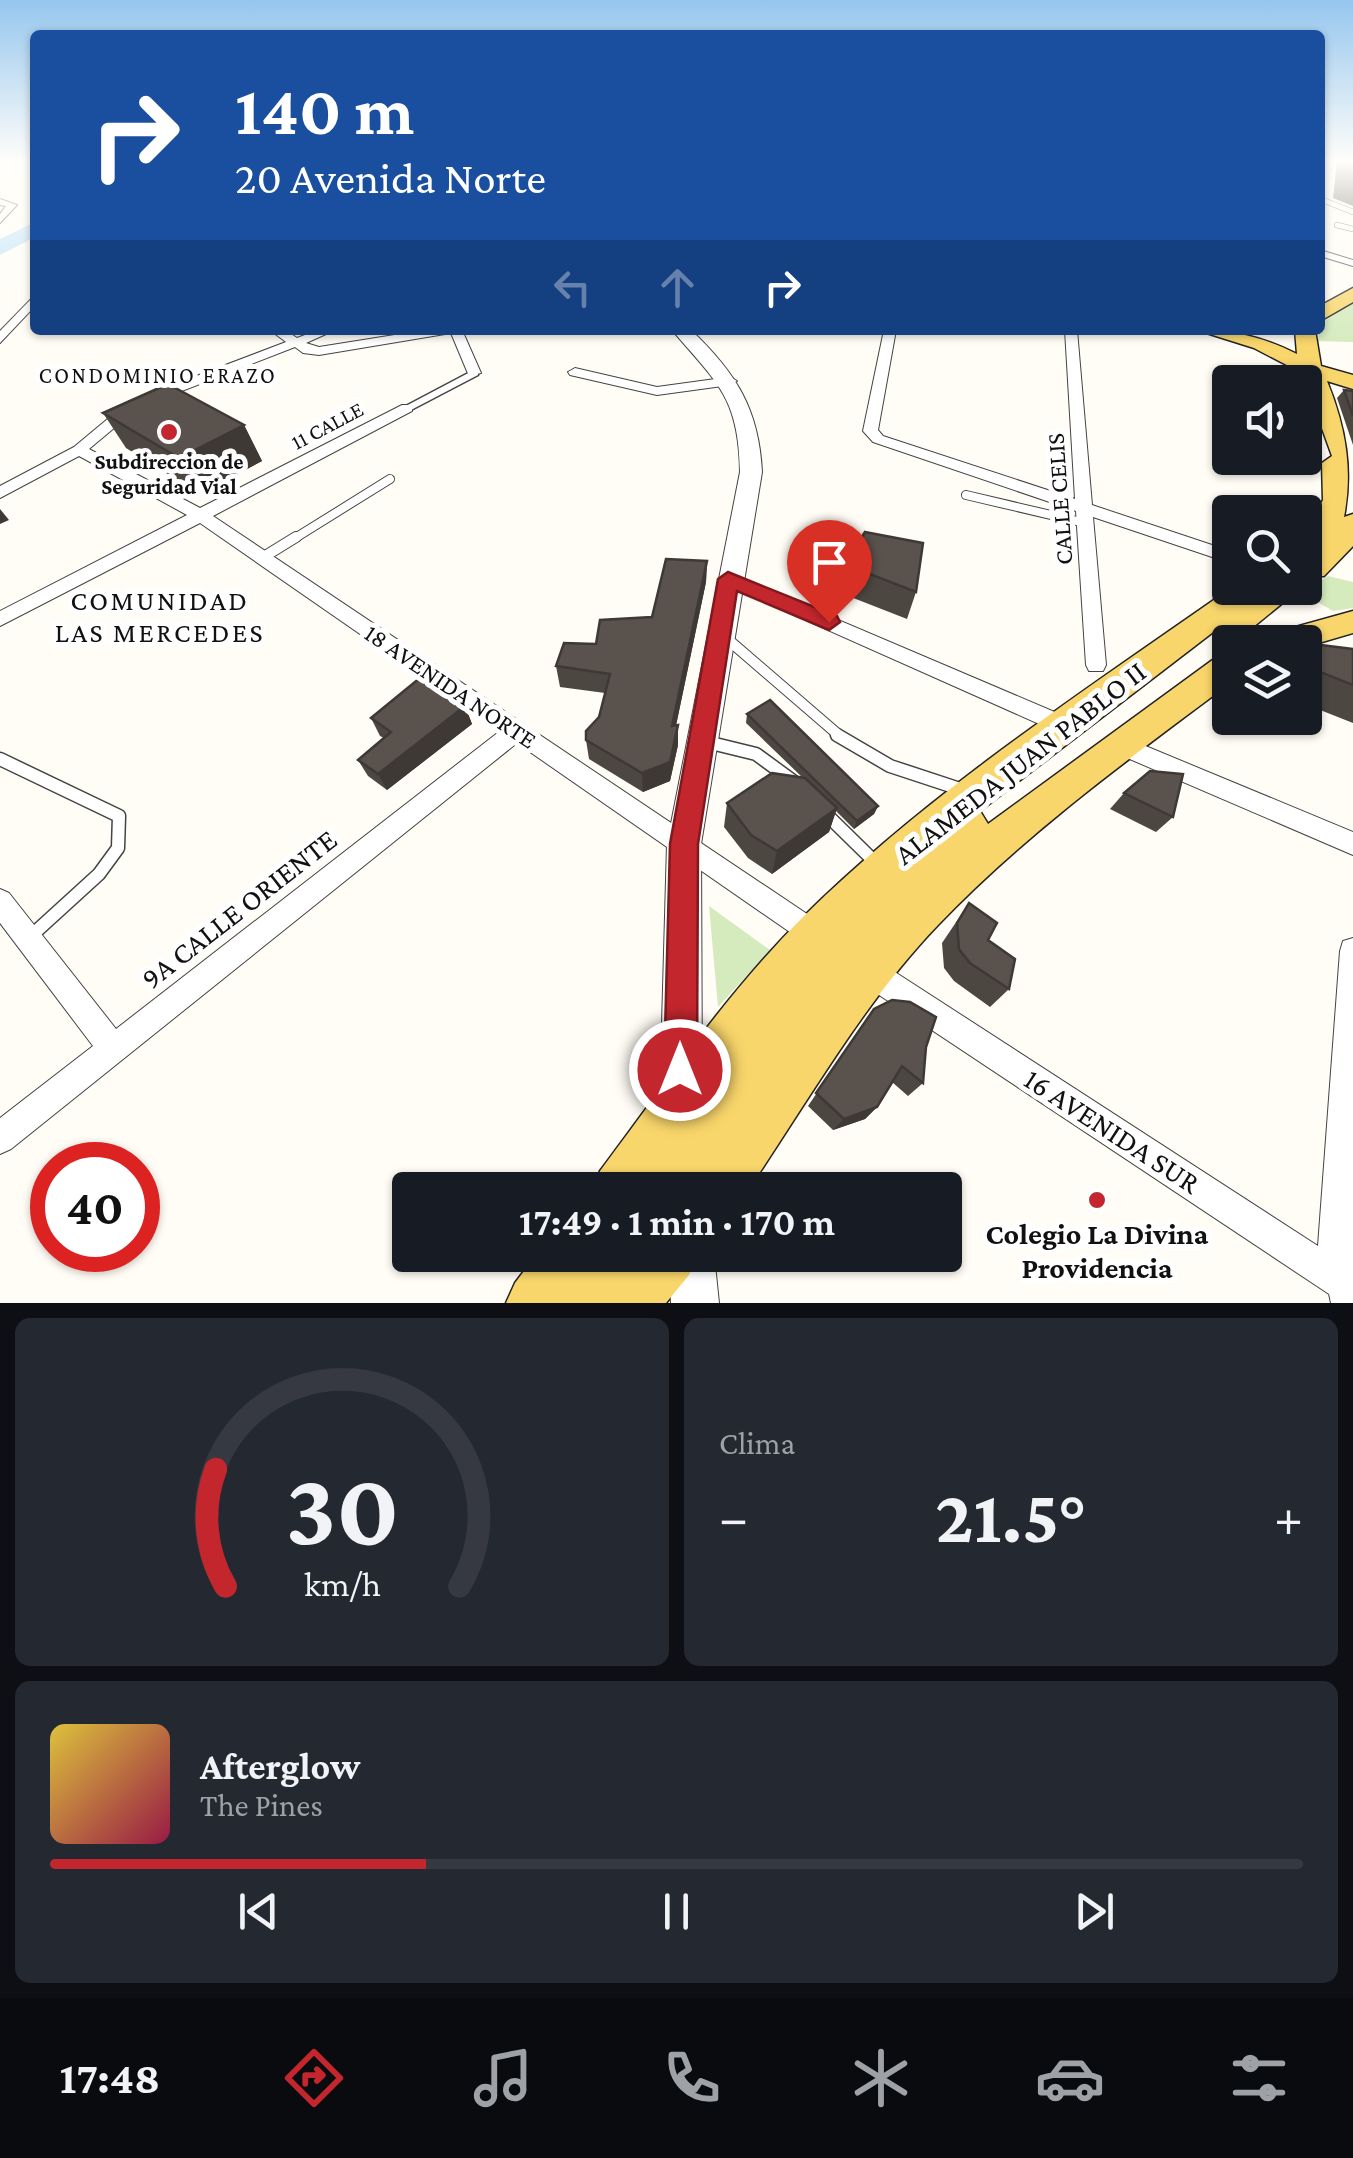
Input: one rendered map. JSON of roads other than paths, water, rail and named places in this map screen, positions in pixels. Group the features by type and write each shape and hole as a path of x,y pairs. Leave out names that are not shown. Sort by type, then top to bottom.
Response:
{"main road":[{"path":"1325,302 1353,285"},
{"path":"1325,312 1353,294"},
{"path":"1226,335 1261,344 1291,365"},
{"path":"1291,335 1289,340 1300,365"},
{"path":"1305,335 1305,365"},
{"path":"1322,377 1353,382"},
{"path":"1322,416 1353,486"},
{"path":"1322,534 1336,506 1344,470"},
{"path":"1322,558 1340,546 1353,523"},
{"path":"1322,562 1353,548"},
{"name":"ALAMEDA JUAN PABLO II","path":"632,1172 816,935 882,870 1063,724 1228,605"},
{"path":"701,1172 849,947 930,858 1012,790 1257,605"},
{"path":"1322,631 1353,622"},
{"name":"ALAMEDA JUAN PABLO II","path":"704,1172 956,877 1119,744 1212,678"},
{"path":"535,1303 558,1272"},
{"path":"596,1303 618,1272"},
{"path":"630,1303 655,1272"}],"street":[{"path":"1325,255 1353,263"},
{"path":"0,339 30,305"},
{"path":"284,335 319,351 421,335"},
{"path":"0,493 79,450 133,405 315,335"},
{"path":"455,335 474,373"},
{"path":"686,335 730,382 747,411 752,432 751,472 728,579 684,844 681,1106 689,1172"},
{"path":"889,335 870,431 878,439 1085,516 1212,552"},
{"name":"CALLE CELIS","path":"1071,335 1096,665"},
{"path":"574,372 656,390 730,382"},
{"name":"11 CALLE","path":"0,618 474,373"},
{"name":"18 AVENIDA NORTE","path":"79,450 200,515 816,935"},
{"path":"728,579 1063,724"},
{"name":"9A CALLE ORIENTE","path":"0,1138 518,730"},
{"path":"1119,744 1353,844"},
{"path":"0,902 113,1049"},
{"path":"1348,1292 1334,1242 1353,951"},
{"name":"16 AVENIDA SUR","path":"871,973 1348,1292"},
{"path":"692,1272 695,1303"}],"lane":[{"path":"1338,225 1353,229"},
{"path":"262,558 390,479"},
{"path":"966,495 1085,516"},
{"path":"720,632 840,740 876,763 917,780 974,793"},
{"path":"701,742 738,744 760,752 882,870"},
{"path":"0,759 119,816 118,848 99,874 28,938"}],"waterway":[{"path":"0,248 30,231"}],"place":[{"name":"Subdireccion de Seguridad Vial","path":"169,432"},
{"name":"Colegio La Divina Providencia","path":"1097,1200"}],"district":[{"name":"CONDOMINIO ERAZO","path":"158,375"},
{"name":"COMUNIDAD LAS MERCEDES","path":"160,616"}]}
